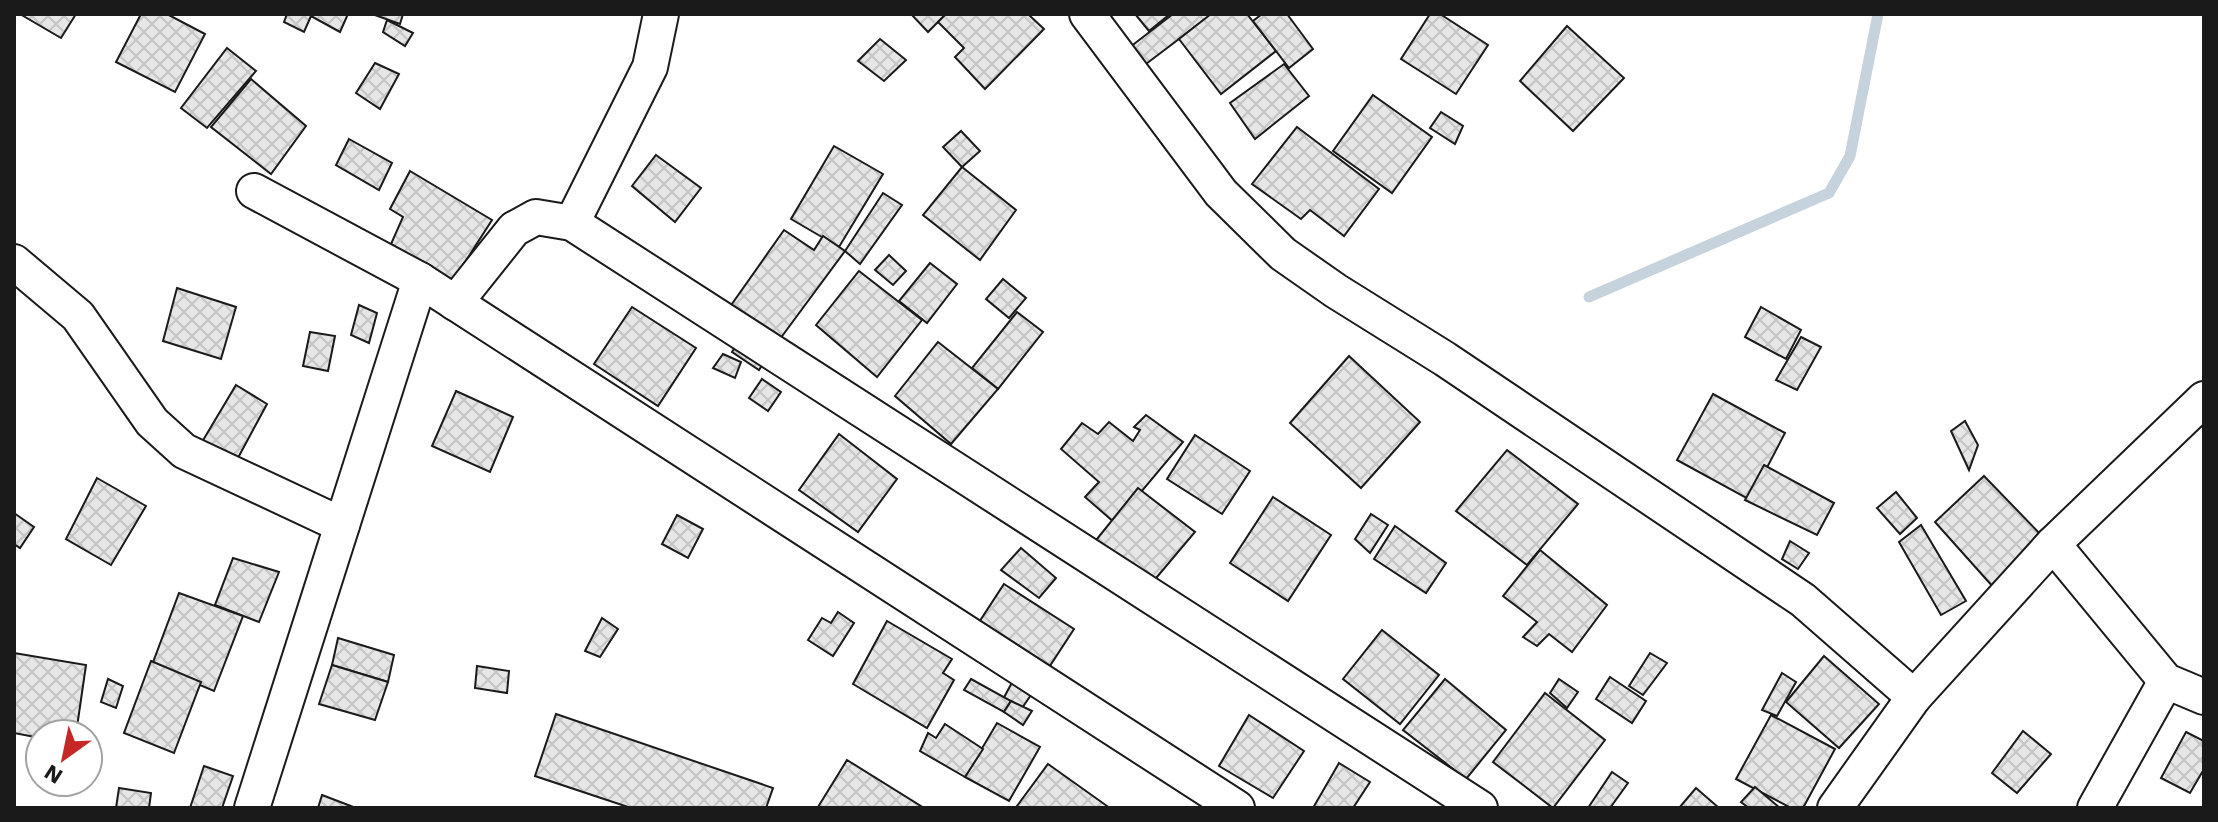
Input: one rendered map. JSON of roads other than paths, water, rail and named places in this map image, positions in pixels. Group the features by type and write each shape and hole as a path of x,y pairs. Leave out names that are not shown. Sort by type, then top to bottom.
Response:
{"street":[{"path":"572,223 650,67 661,14"},
{"path":"1087,14 1221,193 1283,254 1803,600 1914,697"},
{"path":"254,191 420,280 1237,808"},
{"path":"455,303 514,229 536,217 572,223 1480,808"},
{"path":"14,262 78,316 152,422 184,451 342,525"},
{"path":"252,808 420,280"},
{"path":"1835,808 1914,697 2053,544 2204,399"},
{"path":"2053,544 2166,681 2204,697"},
{"path":"2095,808 2166,681"}],"waterway":[{"path":"1589,297 1829,193 1850,156 1878,14"}]}
